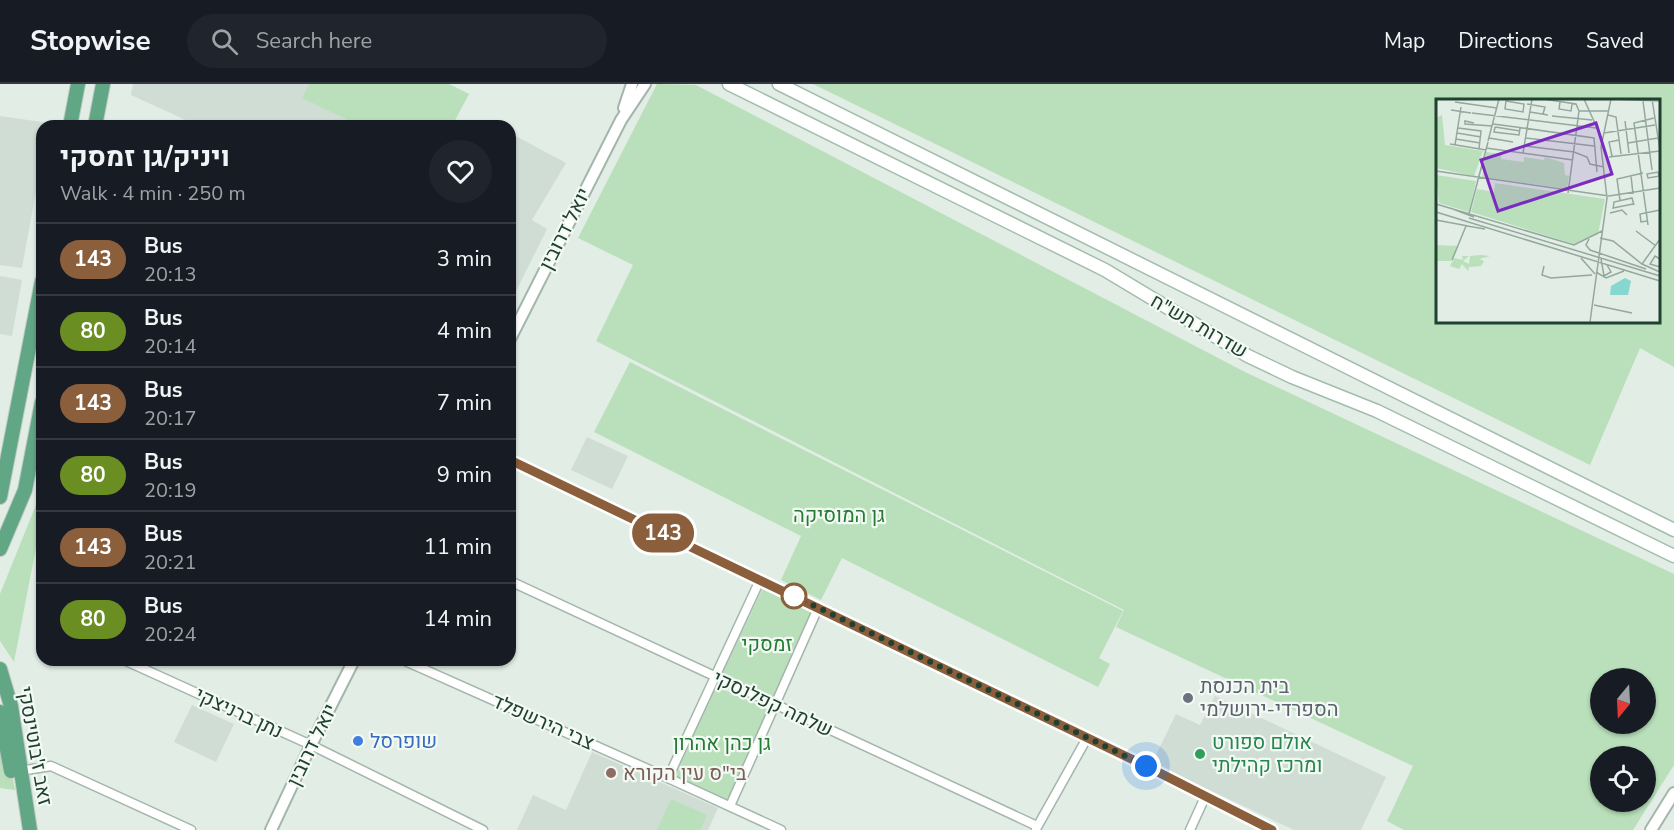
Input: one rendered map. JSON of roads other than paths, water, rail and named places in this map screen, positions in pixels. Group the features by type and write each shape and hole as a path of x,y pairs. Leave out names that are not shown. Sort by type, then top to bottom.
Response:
{"main road":[{"path":"71,120 78,84"},
{"path":"96,120 103,84"},
{"name":"שדרות תש\"ח","path":"729,84 1105,270 1248,356 1292,377 1377,411 1674,556"},
{"name":"שדרות תש\"ח","path":"779,84 1674,530"},
{"path":"0,497 36,312"},
{"path":"0,549 25,490 36,433"},
{"name":"זאב ז'בוטינסקי","path":"0,669 11,706 30,830"},
{"name":"זאב ז'בוטינסקי","path":"0,711 21,830"}],"street":[{"name":"יואל דרובין","path":"621,120 632,84"},
{"name":"יואל דרובין","path":"516,327 621,120 645,84"},
{"path":"516,463 1088,738 1272,830"},
{"path":"668,778 760,580"},
{"name":"שלמה קפלנסקי","path":"516,584 1036,828"},
{"path":"730,806 818,608"},
{"name":"נתן ברניצקי","path":"137,666 310,745 483,830"},
{"name":"יואל דרובין","path":"271,830 310,745 351,666"},
{"name":"צבי הירשפלד","path":"416,666 780,830"},
{"path":"1036,828 1088,738"},
{"path":"20,771 51,766 192,830"},
{"path":"1651,830 1674,793"},
{"path":"1190,830 1205,797"}],"place":[{"name":"בית הכנסת הספרדי-ירושלמי","path":"1188,698"},
{"name":"שופרסל","path":"358,741"},
{"name":"אולם ספורט ומרכז קהילתי","path":"1200,754"},
{"name":"בי\"ס עין הקורא","path":"611,773"}],"park label":[{"name":"גן המוסיקה","path":"839,515"},
{"name":"זמסקי","path":"767,644"},
{"name":"גן כהן אהרון","path":"722,743"}]}
